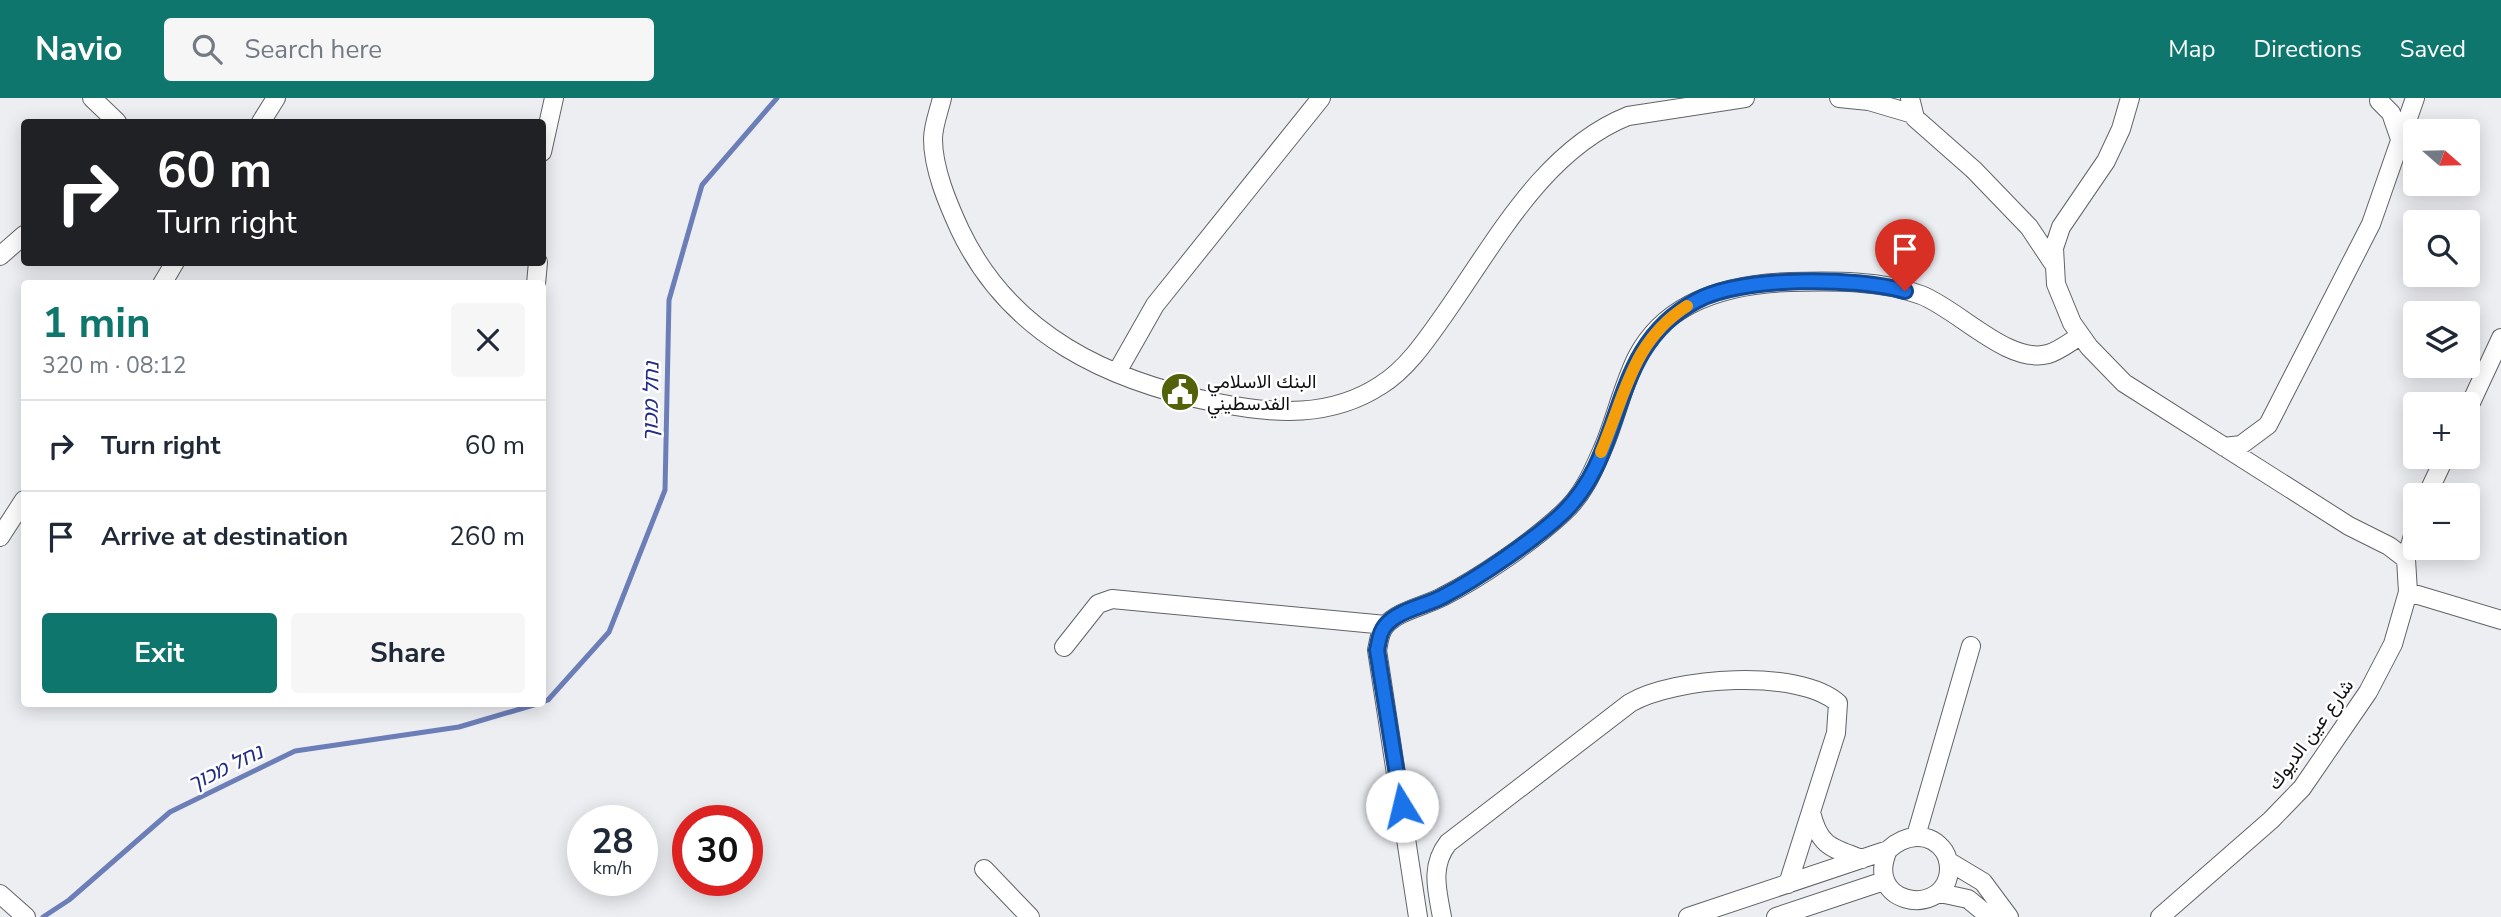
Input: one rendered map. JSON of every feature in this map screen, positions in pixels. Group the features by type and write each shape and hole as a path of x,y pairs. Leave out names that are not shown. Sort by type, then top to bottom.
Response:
{"street":[{"path":"92,98 114,119"},
{"path":"263,119 276,98"},
{"path":"546,134 554,98"},
{"path":"942,98 933,140 941,180 949,206 985,274 1000,295 1029,322 1081,356 1117,372 1194,398 1276,411 1317,410 1362,395 1381,386 1404,366 1540,181 1576,146 1611,123 1628,116 1745,98"},
{"path":"1117,372 1155,305 1321,98"},
{"path":"1839,98 1911,106 2029,227 2053,263"},
{"path":"2130,98 2121,129 2106,161 2061,228 2054,248 2053,263 2062,298 2080,336 2124,383 2403,557"},
{"path":"2375,100 2395,103 2413,98"},
{"path":"2258,469 2268,425 2366,235 2401,142 2413,98"},
{"path":"2375,100 2391,113 2401,142"},
{"path":"0,256 21,238"},
{"path":"1064,647 1098,604 1112,599 1386,625 1472,580 1562,515 1580,496 1607,439 1637,356 1655,330 1676,313 1711,293 1789,282 1889,286 1921,295 1950,309 1999,343 2028,354 2049,354 2080,336"},
{"path":"2476,392 2501,338"},
{"path":"2224,447 2254,438 2268,425"},
{"path":"0,537 21,505"},
{"name":"شارع عين الديوك","path":"2160,917 2271,820 2302,788 2368,692 2393,644 2409,592 2406,560"},
{"path":"2409,592 2501,620"},
{"path":"1386,625 1377,650 1418,917"},
{"path":"1916,836 1971,646"},
{"path":"1442,917 1436,867 1440,853 1448,843 1644,694 1711,682 1766,681 1811,688 1829,695 1838,704 1840,715 1788,884"},
{"path":"1811,812 1821,839 1830,847 1862,859"},
{"path":"1688,917 1888,850 1896,843 1916,836 1936,843 1948,861 1983,882 2009,917"},
{"path":"1888,850 1882,871 1884,881 1898,899 1916,910 1940,893 1947,883 1948,861"},
{"path":"984,869 1030,917"},
{"path":"1776,917 1884,881"},
{"path":"1940,893 1968,899 1990,917"},
{"path":"0,894 25,916"}],"waterway":[{"name":"נחל מכוך","path":"546,701 609,632 665,490 669,300 702,185 777,98"},
{"name":"נחל מכוך","path":"43,917 69,900 170,812 295,751 459,727 527,707"}],"slow traffic":[{"path":"1601,452 1637,356 1655,330 1687,306"}],"place":[{"name":"البنك الاسلامي الفدسطيني","path":"1180,392"}],"route":[{"path":"1402,806 1377,650 1380,635 1386,625 1395,618 1472,580 1562,515 1580,496 1607,439 1637,356 1655,330 1694,301 1730,288 1789,282 1851,283 1889,286 1905,291"}]}
